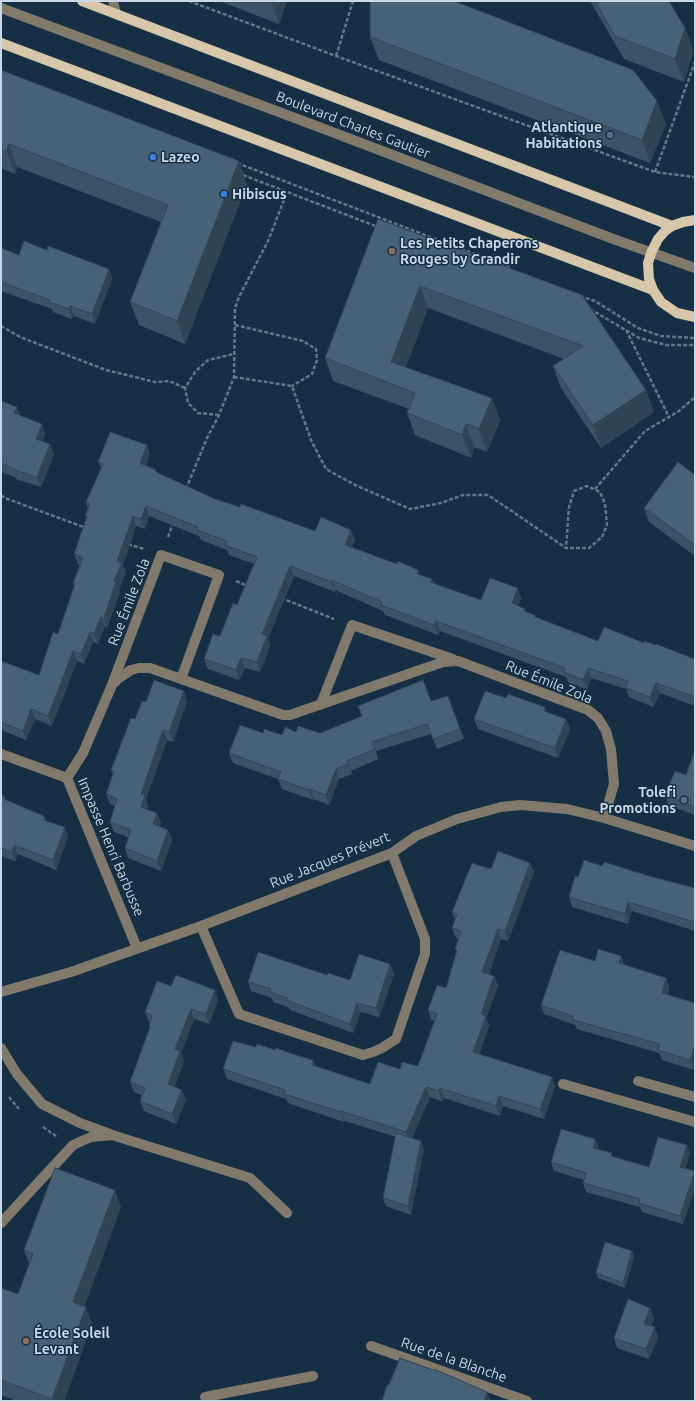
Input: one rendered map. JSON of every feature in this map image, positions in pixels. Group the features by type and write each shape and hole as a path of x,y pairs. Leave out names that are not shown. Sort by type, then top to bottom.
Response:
{"main road":[{"name":"Boulevard Charles Gautier","path":"82,1 672,226"},
{"path":"1,43 653,290"},
{"path":"695,220 672,226 658,239 651,253 648,264 649,279 660,302 677,313 695,317"}],"street":[{"path":"113,1 116,14"},
{"name":"Boulevard Charles Gautier","path":"1,8 651,253 695,268"},
{"name":"Rue Émile Zola","path":"67,778 83,753 112,685 161,555 219,575"},
{"path":"182,679 219,575"},
{"path":"321,704 352,625"},
{"name":"Rue Émile Zola","path":"352,625 458,661 588,710 598,718 606,731 611,749 614,784 604,818"},
{"name":"Rue Émile Zola","path":"112,685 131,670 150,668 283,715 290,715 442,662 458,661"},
{"name":"Impasse Henri Barbusse","path":"1,754 67,778 137,948"},
{"name":"Rue Jacques Prévert","path":"1,992 71,972 201,926 392,853 416,836 457,819 501,807 520,805 567,809 604,818 695,846"},
{"path":"201,926 239,1014 363,1055 373,1052 396,1039 426,954 425,939 392,853"},
{"path":"1,1048 17,1074 42,1104 80,1123 112,1135 250,1178 287,1213"},
{"path":"638,1081 695,1097"},
{"path":"564,1084 695,1122"},
{"path":"1,1223 73,1146 91,1137 112,1135"},
{"name":"Rue de la Blanche","path":"370,1346 527,1401"},
{"path":"205,1397 313,1376"}],"path":[{"path":"189,1 655,172 695,177"},
{"path":"336,56 353,1"},
{"path":"655,172 695,62"},
{"path":"230,160 514,270"},
{"path":"242,175 383,229"},
{"path":"184,496 207,438 219,415 234,377 235,308 239,297 268,241 284,200"},
{"path":"580,295 595,301 638,328 661,336 695,338"},
{"path":"585,307 593,310 639,338 666,345 695,345"},
{"path":"234,377 292,386 312,374 317,360 316,349 303,341 235,325"},
{"path":"1,326 20,337 106,370 156,382 169,381 185,388"},
{"path":"626,330 669,417"},
{"path":"219,415 198,413 188,403 185,388 195,372 208,360 234,354"},
{"path":"292,386 311,440 326,469 355,485 410,508 441,503 462,495 488,495 566,548 589,548 602,538 607,525 605,504 600,492 587,486 574,491 568,507 566,548"},
{"path":"594,489 645,431 679,411 695,397"},
{"path":"1,495 5,498 86,528"},
{"path":"124,542 161,555 175,518"},
{"path":"219,575 249,586"},
{"path":"278,597 352,625"}],"building":[{"path":"370,1 454,1 633,70 657,101 642,140 370,37"},
{"path":"595,1 669,1 685,28 675,59 615,36"},
{"path":"1,70 239,161 177,321 130,302 168,205 9,144 6,151 1,149"},
{"path":"378,219 582,295 646,390 593,425 553,366 583,346 420,286 391,362 492,398 479,429 466,424 462,435 407,413 415,393 325,358"},
{"path":"24,241 47,250 48,246 109,269 92,314 70,306 69,309 49,302 50,300 1,282 1,248 19,255"},
{"path":"1,401 17,407 14,413 42,424 36,439 50,444 37,477 12,469 1,463"},
{"path":"110,432 147,445 140,463 215,499 240,507 241,504 315,531 321,517 351,530 345,545 397,564 398,561 418,570 417,574 432,579 430,582 481,600 490,578 518,588 512,603 525,609 524,611 535,615 535,617 598,641 604,627 644,643 644,641 656,644 695,659 695,697 656,683 650,697 626,688 628,681 588,668 583,680 564,672 565,668 436,621 434,625 381,605 382,602 332,580 331,582 290,566 262,634 267,636 257,662 241,658 236,670 204,659 213,634 220,636 233,603 237,605 257,557 225,545 227,541 197,530 198,527 146,506 141,519 133,516 117,561 122,563 114,581 116,582 104,618 101,617 94,634 90,632 81,654 73,651 48,716 31,709 23,731 1,722 1,661 39,675 53,632 58,634 75,584 73,583 83,558 74,554 90,504 86,502 103,464 98,462"},
{"path":"678,462 695,475 695,545 644,508"},
{"path":"154,680 184,691 169,732 163,730 141,794 145,795 141,807 157,813 153,824 168,830 157,861 125,848 131,830 110,822 117,799 106,794 114,771 111,770 131,718 135,719 142,701 146,702"},
{"path":"423,680 431,701 448,696 460,729 433,739 427,724 372,742 375,749 347,761 348,764 336,769 326,795 278,779 281,772 229,753 240,725 263,733 264,729 282,735 285,727 296,732 298,726 320,733 362,716 358,706"},
{"path":"485,691 506,698 508,694 545,707 544,711 566,719 555,748 474,719"},
{"path":"695,750 695,807 665,795 675,771 686,775"},
{"path":"1,795 4,796 4,799 44,816 43,820 65,827 53,860 14,845 12,852 1,848"},
{"path":"498,851 530,863 505,931 498,929 482,972 494,976 481,1014 486,1016 473,1052 552,1077 540,1109 499,1096 496,1106 440,1088 439,1091 426,1087 406,1132 284,1094 285,1090 223,1069 233,1041 256,1047 257,1044 275,1050 276,1048 313,1060 312,1065 370,1084 378,1062 400,1069 402,1062 418,1066 437,1014 428,1010 437,985 446,988 457,950 455,949 461,931 452,928 457,914 452,912 472,863 491,869"},
{"path":"584,860 602,866 604,862 695,888 695,922 628,902 625,914 569,897 575,876 578,877"},
{"path":"598,949 621,956 619,963 666,978 662,993 695,1003 695,1045 690,1060 658,1050 660,1044 573,1020 573,1016 541,1005 560,950 595,961"},
{"path":"258,952 327,975 328,973 350,980 359,954 390,964 376,1008 357,1003 350,1024 286,1000 287,998 270,992 271,989 248,982"},
{"path":"176,975 215,990 206,1014 191,1009 175,1049 180,1051 168,1084 182,1090 172,1114 140,1101 145,1088 130,1082 150,1027 152,1015 145,1012 157,981 171,986"},
{"path":"561,1129 595,1139 593,1148 612,1153 611,1156 649,1167 658,1137 687,1145 680,1167 695,1171 680,1216 639,1203 640,1199 583,1183 586,1173 551,1162"},
{"path":"396,1133 421,1141 408,1206 383,1198"},
{"path":"55,1168 115,1190 73,1302 86,1307 52,1399 1,1380 1,1288 18,1294 33,1254 24,1250"},
{"path":"605,1242 632,1251 623,1283 596,1273"},
{"path":"628,1299 650,1308 644,1324 655,1327 646,1349 614,1338"},
{"path":"400,1358 433,1370 434,1369 487,1392 484,1401 382,1401 387,1385 389,1385"}],"place":[{"name":"Atlantique Habitations","path":"610,135"},
{"name":"Lazeo","path":"153,157"},
{"name":"Hibiscus","path":"224,194"},
{"name":"Les Petits Chaperons Rouges by Grandir","path":"392,251"},
{"name":"Tolefi Promotions","path":"684,800"},
{"name":"École Soleil Levant","path":"26,1341"}]}
